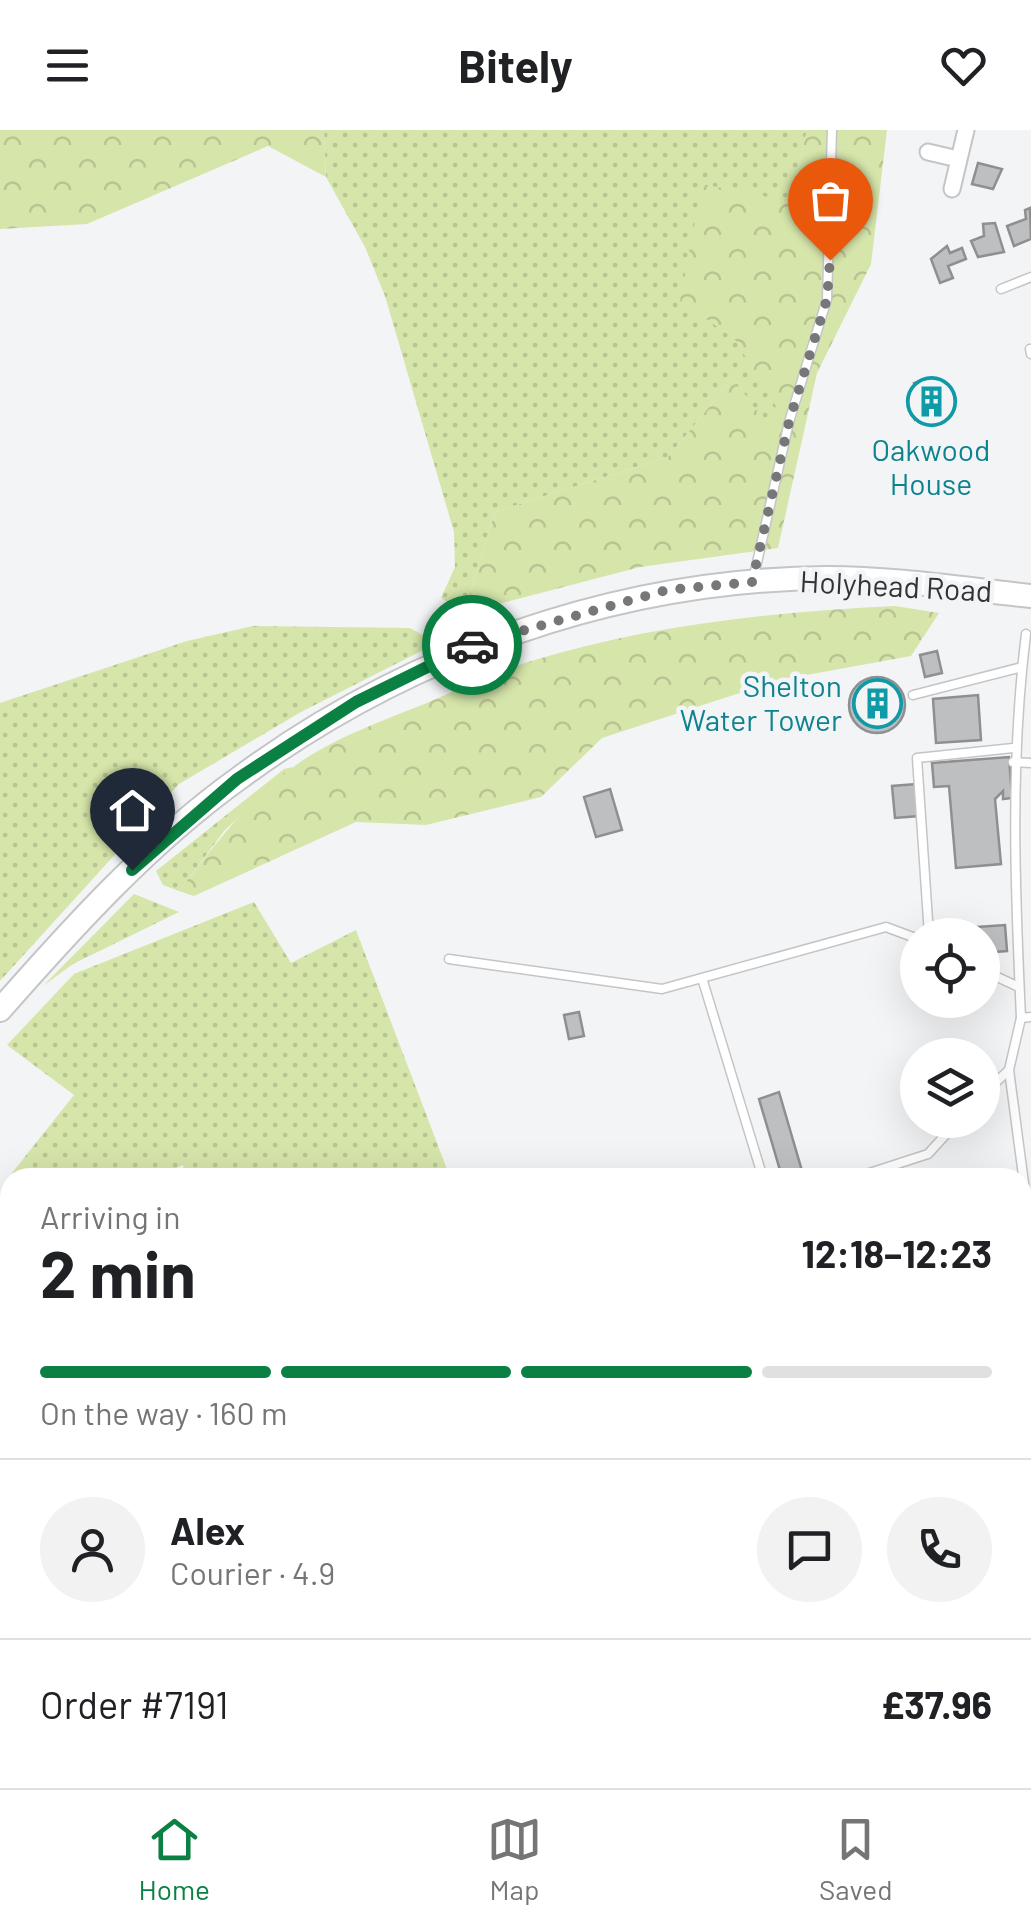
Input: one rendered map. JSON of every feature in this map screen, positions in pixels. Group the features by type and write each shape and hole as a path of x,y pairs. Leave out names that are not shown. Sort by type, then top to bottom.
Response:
{"main road":[{"name":"Holyhead Road","path":"0,1010 132,870 224,790 356,702 469,646 667,590 752,582 830,578 1031,596"}],"street":[{"path":"952,188 966,130"},
{"path":"928,152 958,159"}],"lane":[{"path":"752,582 789,422 827,299 832,130"},
{"path":"1001,289 1031,278"},
{"path":"1022,1168 1010,1070 1026,1017 1020,987 1013,748 1026,634"},
{"path":"913,695 1022,667"},
{"path":"928,918 917,758 1013,748"},
{"path":"1014,762 1031,763"},
{"path":"449,959 662,989 886,927 900,932"},
{"path":"702,978 760,1168"},
{"path":"1000,978 1020,987"},
{"path":"1000,1079 1010,1070"},
{"path":"885,1168 928,1154 943,1138"}],"green space":[{"path":"0,130 324,130 326,177 268,146 87,224 0,229"},
{"path":"324,130 807,130 797,173 815,207 680,300 734,338 778,408 767,426 733,378 668,457 495,512 464,613 441,598 455,567 454,532 385,296 365,247 326,177"},
{"path":"807,130 887,130 871,264 817,373 778,548 640,567 464,613 495,512 668,457 733,378 767,425 777,408 734,338 680,301 702,184 814,206 797,173"},
{"path":"895,606 939,613 911,656 779,680 602,738 541,797 426,825 356,822 194,896 179,891 245,810 306,758 355,732 488,677 618,638 756,617"},
{"path":"253,626 410,628 437,643 301,712 179,784 0,981 0,703 187,641"},
{"path":"293,767 225,830 179,891 163,885 156,871 284,769"},
{"path":"134,894 179,912 73,964 43,986"},
{"path":"254,902 291,963 356,930 447,1168 16,1168 74,1095 7,1045 74,974"}],"building":[{"path":"978,163 1002,169 993,189 972,184"},
{"path":"1030,208 1031,239 1014,246 1007,226 1026,219 1025,210"},
{"path":"995,223 1004,252 978,257 971,241 984,236 983,224"},
{"path":"947,246 950,253 962,248 966,259 948,266 953,278 940,283 931,259"},
{"name":"Oakwood House","path":"926,379 932,395 945,390 951,407 915,420 912,397 918,395 914,383"},
{"path":"937,651 942,673 925,677 920,655"},
{"name":"Shelton Water Tower","path":"877,677 897,685 905,705 897,725 877,733 857,725 849,705 857,685"},
{"path":"978,695 981,740 936,743 933,699"},
{"path":"1009,757 1012,798 1003,799 1003,791 995,799 1001,864 956,868 949,786 934,787 932,763"},
{"path":"916,784 919,816 895,818 892,786"},
{"path":"610,789 622,830 596,837 584,797"},
{"path":"1000,925 1005,925 1007,951 1000,952"},
{"path":"579,1012 584,1036 569,1039 564,1015"},
{"path":"779,1092 801,1168 779,1168 759,1099"}],"way so far":[{"path":"472,645 667,590 752,582 789,422 827,299 830,260"}],"place":[{"name":"Oakwood House","path":"931,402"},
{"name":"Shelton Water Tower","path":"877,704"}],"route":[{"path":"132,870 237,779 356,702 472,645"}]}
